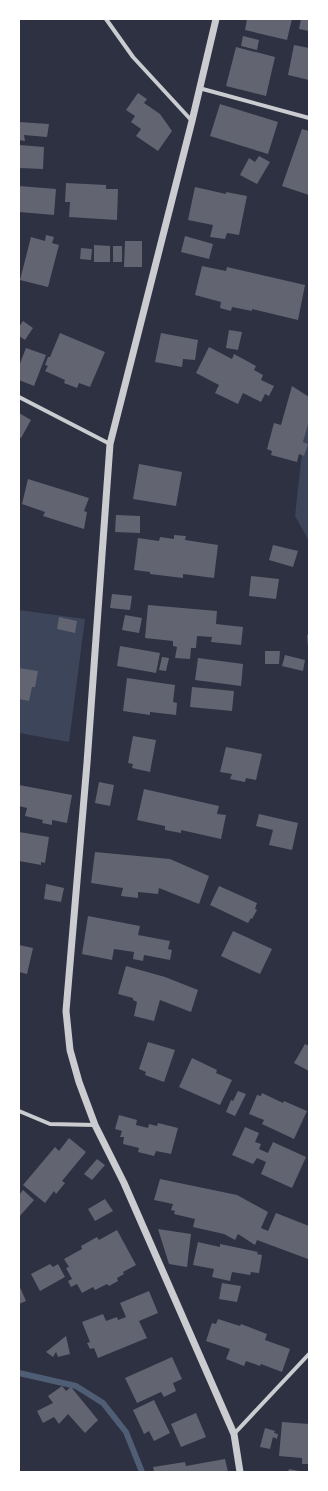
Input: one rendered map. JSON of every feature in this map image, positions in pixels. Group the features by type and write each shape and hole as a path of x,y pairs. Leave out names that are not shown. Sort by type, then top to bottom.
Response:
{"street":[{"path":"106,19 133,57 192,121"},
{"path":"216,19 192,121 110,444 87,763 66,1011 70,1050 79,1082 95,1125 127,1191 234,1434 240,1472"},
{"path":"200,88 309,118"},
{"path":"19,397 110,444"},
{"path":"19,1111 50,1124 95,1125"},
{"path":"234,1434 309,1354"}],"shaded area":[{"path":"309,412 309,541 295,516 304,434"},
{"path":"19,610 85,619 69,742 19,733"}],"building":[{"path":"247,19 292,19 287,40 245,30"},
{"path":"301,19 309,19 309,31 299,29"},
{"path":"243,36 259,40 257,50 241,46"},
{"path":"294,45 309,48 309,80 288,75"},
{"path":"236,47 275,57 266,96 226,86"},
{"path":"138,93 147,99 144,103 160,114 172,131 158,151 136,136 141,129 131,122 135,116 126,110"},
{"path":"220,104 278,122 268,154 210,136"},
{"path":"19,122 49,124 47,137 24,135 25,141 19,140"},
{"path":"302,129 309,131 309,195 282,186"},
{"path":"19,145 44,147 43,169 19,168"},
{"path":"259,156 270,162 257,184 240,175 249,158 255,162"},
{"path":"66,183 106,185 106,189 118,189 117,220 69,217 70,202 65,202"},
{"path":"19,186 56,189 54,215 19,212"},
{"path":"195,187 226,194 226,192 247,196 239,235 227,233 225,239 210,237 213,225 188,220"},
{"path":"46,235 54,237 52,243 59,245 48,287 20,280 31,237 45,241"},
{"path":"185,236 213,244 209,259 181,252"},
{"path":"125,241 142,241 142,267 124,267"},
{"path":"94,245 110,246 110,262 94,262"},
{"path":"113,246 122,246 122,262 113,262"},
{"path":"81,248 92,249 91,260 80,259"},
{"path":"202,266 226,271 227,267 305,285 298,320 252,309 252,311 232,307 231,311 220,308 221,302 195,295"},
{"path":"23,321 33,328 25,340 19,336 19,327"},
{"path":"229,330 242,332 238,350 226,348"},
{"path":"60,333 105,352 90,387 79,383 77,388 64,383 65,380 45,371 48,366 45,365 48,357 50,357"},
{"path":"161,333 198,340 195,360 183,359 182,367 155,362"},
{"path":"209,347 232,359 234,354 256,366 254,370 263,375 261,380 274,386 269,396 265,394 261,402 243,393 238,404 215,393 219,385 196,373"},
{"path":"26,348 46,355 34,386 19,380 19,366"},
{"path":"292,386 309,397 309,420 303,442 308,444 304,456 299,454 297,462 271,455 272,451 267,449 274,423 281,425"},
{"path":"19,413 31,420 21,438 19,437"},
{"path":"139,464 182,472 176,506 133,499"},
{"path":"28,479 89,498 84,511 87,512 84,529 43,516 45,512 22,504"},
{"path":"116,515 140,516 140,533 115,532"},
{"path":"174,535 186,536 185,540 218,545 214,578 183,574 183,578 150,574 150,572 134,570 138,538 159,541 160,537 174,539"},
{"path":"273,545 298,551 293,567 269,560"},
{"path":"251,576 279,579 276,599 249,596"},
{"path":"112,594 132,596 130,610 110,608"},
{"path":"148,605 217,611 216,624 243,627 241,645 211,642 212,637 197,636 196,648 191,648 190,659 175,658 177,647 173,646 173,641 145,638"},
{"path":"125,615 142,618 139,633 122,630"},
{"path":"59,617 77,621 75,633 57,629"},
{"path":"307,635 309,635 309,648 308,648"},
{"path":"120,646 160,653 156,673 117,666"},
{"path":"265,651 280,651 279,664 265,664"},
{"path":"285,655 305,660 303,671 282,666"},
{"path":"162,657 169,658 166,671 159,670"},
{"path":"198,658 243,664 241,686 195,680"},
{"path":"19,668 38,671 35,687 32,687 29,701 19,699"},
{"path":"127,678 175,685 173,702 177,703 176,715 150,712 150,715 123,711"},
{"path":"192,687 234,691 232,711 190,707"},
{"path":"133,736 156,740 150,772 132,768 133,764 128,763"},
{"path":"226,747 262,754 256,780 246,778 245,782 230,779 232,774 220,772"},
{"path":"99,782 114,785 110,806 95,803"},
{"path":"19,785 72,795 67,823 52,820 52,825 42,823 43,820 25,816 27,808 19,806"},
{"path":"144,789 219,806 217,814 226,815 221,839 181,830 181,833 165,830 165,826 137,820"},
{"path":"259,814 298,823 292,850 269,845 273,830 256,826"},
{"path":"19,832 49,837 45,863 41,862 41,865 19,861"},
{"path":"95,852 170,859 209,876 199,904 159,888 158,894 138,892 138,898 121,896 123,888 91,883"},
{"path":"46,884 64,888 61,902 44,899"},
{"path":"219,886 257,903 255,909 257,910 248,923 210,905"},
{"path":"88,916 140,926 138,935 170,941 168,949 172,950 170,960 144,955 143,961 133,959 134,952 114,949 112,960 82,954"},
{"path":"233,931 272,949 260,974 221,956"},
{"path":"19,945 33,948 27,974 19,972"},
{"path":"126,966 165,977 198,990 191,1012 160,1000 154,1021 134,1016 137,1002 133,1000 133,998 118,994"},
{"path":"148,1042 175,1050 164,1082 145,1075 146,1072 139,1069"},
{"path":"305,1044 309,1046 309,1071 294,1063"},
{"path":"192,1058 217,1070 216,1073 232,1080 220,1105 179,1087"},
{"path":"238,1091 246,1094 235,1116 226,1112 231,1100 233,1101"},
{"path":"262,1093 283,1103 284,1101 307,1111 294,1139 262,1124 264,1120 249,1114 257,1095 261,1096"},
{"path":"119,1115 137,1120 136,1125 148,1128 149,1124 157,1126 158,1123 178,1128 171,1154 156,1151 154,1156 138,1152 139,1148 123,1144 124,1137 120,1137 122,1131 115,1129"},
{"path":"245,1127 259,1133 255,1142 261,1144 259,1149 268,1153 273,1142 306,1157 292,1188 261,1174 266,1162 257,1158 253,1164 232,1155"},
{"path":"69,1138 86,1152 62,1181 65,1183 56,1194 54,1191 45,1203 23,1185 55,1147 59,1151"},
{"path":"97,1159 105,1165 92,1180 84,1174"},
{"path":"160,1179 237,1195 268,1212 261,1228 268,1231 276,1213 309,1226 308,1259 257,1240 255,1245 238,1234 235,1240 224,1234 193,1227 195,1219 174,1214 175,1211 171,1210 173,1204 154,1200"},
{"path":"23,1190 34,1200 19,1217 19,1195"},
{"path":"105,1199 113,1211 95,1221 88,1209"},
{"path":"158,1229 191,1234 187,1267 169,1264"},
{"path":"117,1230 136,1265 123,1272 124,1274 117,1278 118,1281 109,1286 107,1284 95,1290 93,1287 82,1293 77,1284 71,1287 68,1281 72,1279 66,1268 69,1267 64,1259 82,1249 81,1246 97,1237 99,1240"},
{"path":"198,1242 220,1247 220,1244 258,1252 257,1254 262,1255 259,1273 251,1272 250,1275 232,1272 230,1281 212,1277 214,1269 193,1265"},
{"path":"50,1264 53,1267 58,1264 65,1277 40,1291 31,1274"},
{"path":"222,1283 241,1286 237,1302 219,1299"},
{"path":"19,1285 26,1301 19,1304"},
{"path":"149,1291 158,1313 139,1321 147,1338 98,1358 94,1348 90,1349 87,1343 90,1342 82,1322 103,1314 106,1321 117,1317 118,1320 126,1317 120,1303"},
{"path":"218,1319 240,1326 241,1324 267,1334 265,1340 290,1349 282,1372 261,1364 260,1366 246,1361 244,1366 226,1359 230,1349 206,1341 212,1323 216,1324"},
{"path":"66,1336 70,1354 58,1357 56,1352 53,1357 46,1352"},
{"path":"172,1357 182,1379 173,1383 176,1391 164,1397 161,1392 137,1403 125,1378"},
{"path":"62,1386 66,1391 71,1387 98,1420 85,1433 68,1414 59,1424 54,1417 43,1423 37,1411 53,1403 48,1396"},
{"path":"154,1400 170,1433 154,1441 149,1431 144,1434 133,1410"},
{"path":"196,1413 206,1437 181,1447 171,1424"},
{"path":"282,1422 309,1424 309,1464 302,1464 302,1458 279,1456"},
{"path":"265,1428 275,1431 274,1433 278,1434 277,1439 273,1437 270,1449 260,1447"},
{"path":"225,1459 228,1472 154,1472 153,1467 185,1462 186,1466"},
{"path":"289,1469 299,1471 299,1472 288,1472"}],"waterway":[{"path":"19,1373 76,1386 103,1403 126,1432 142,1472"}]}
